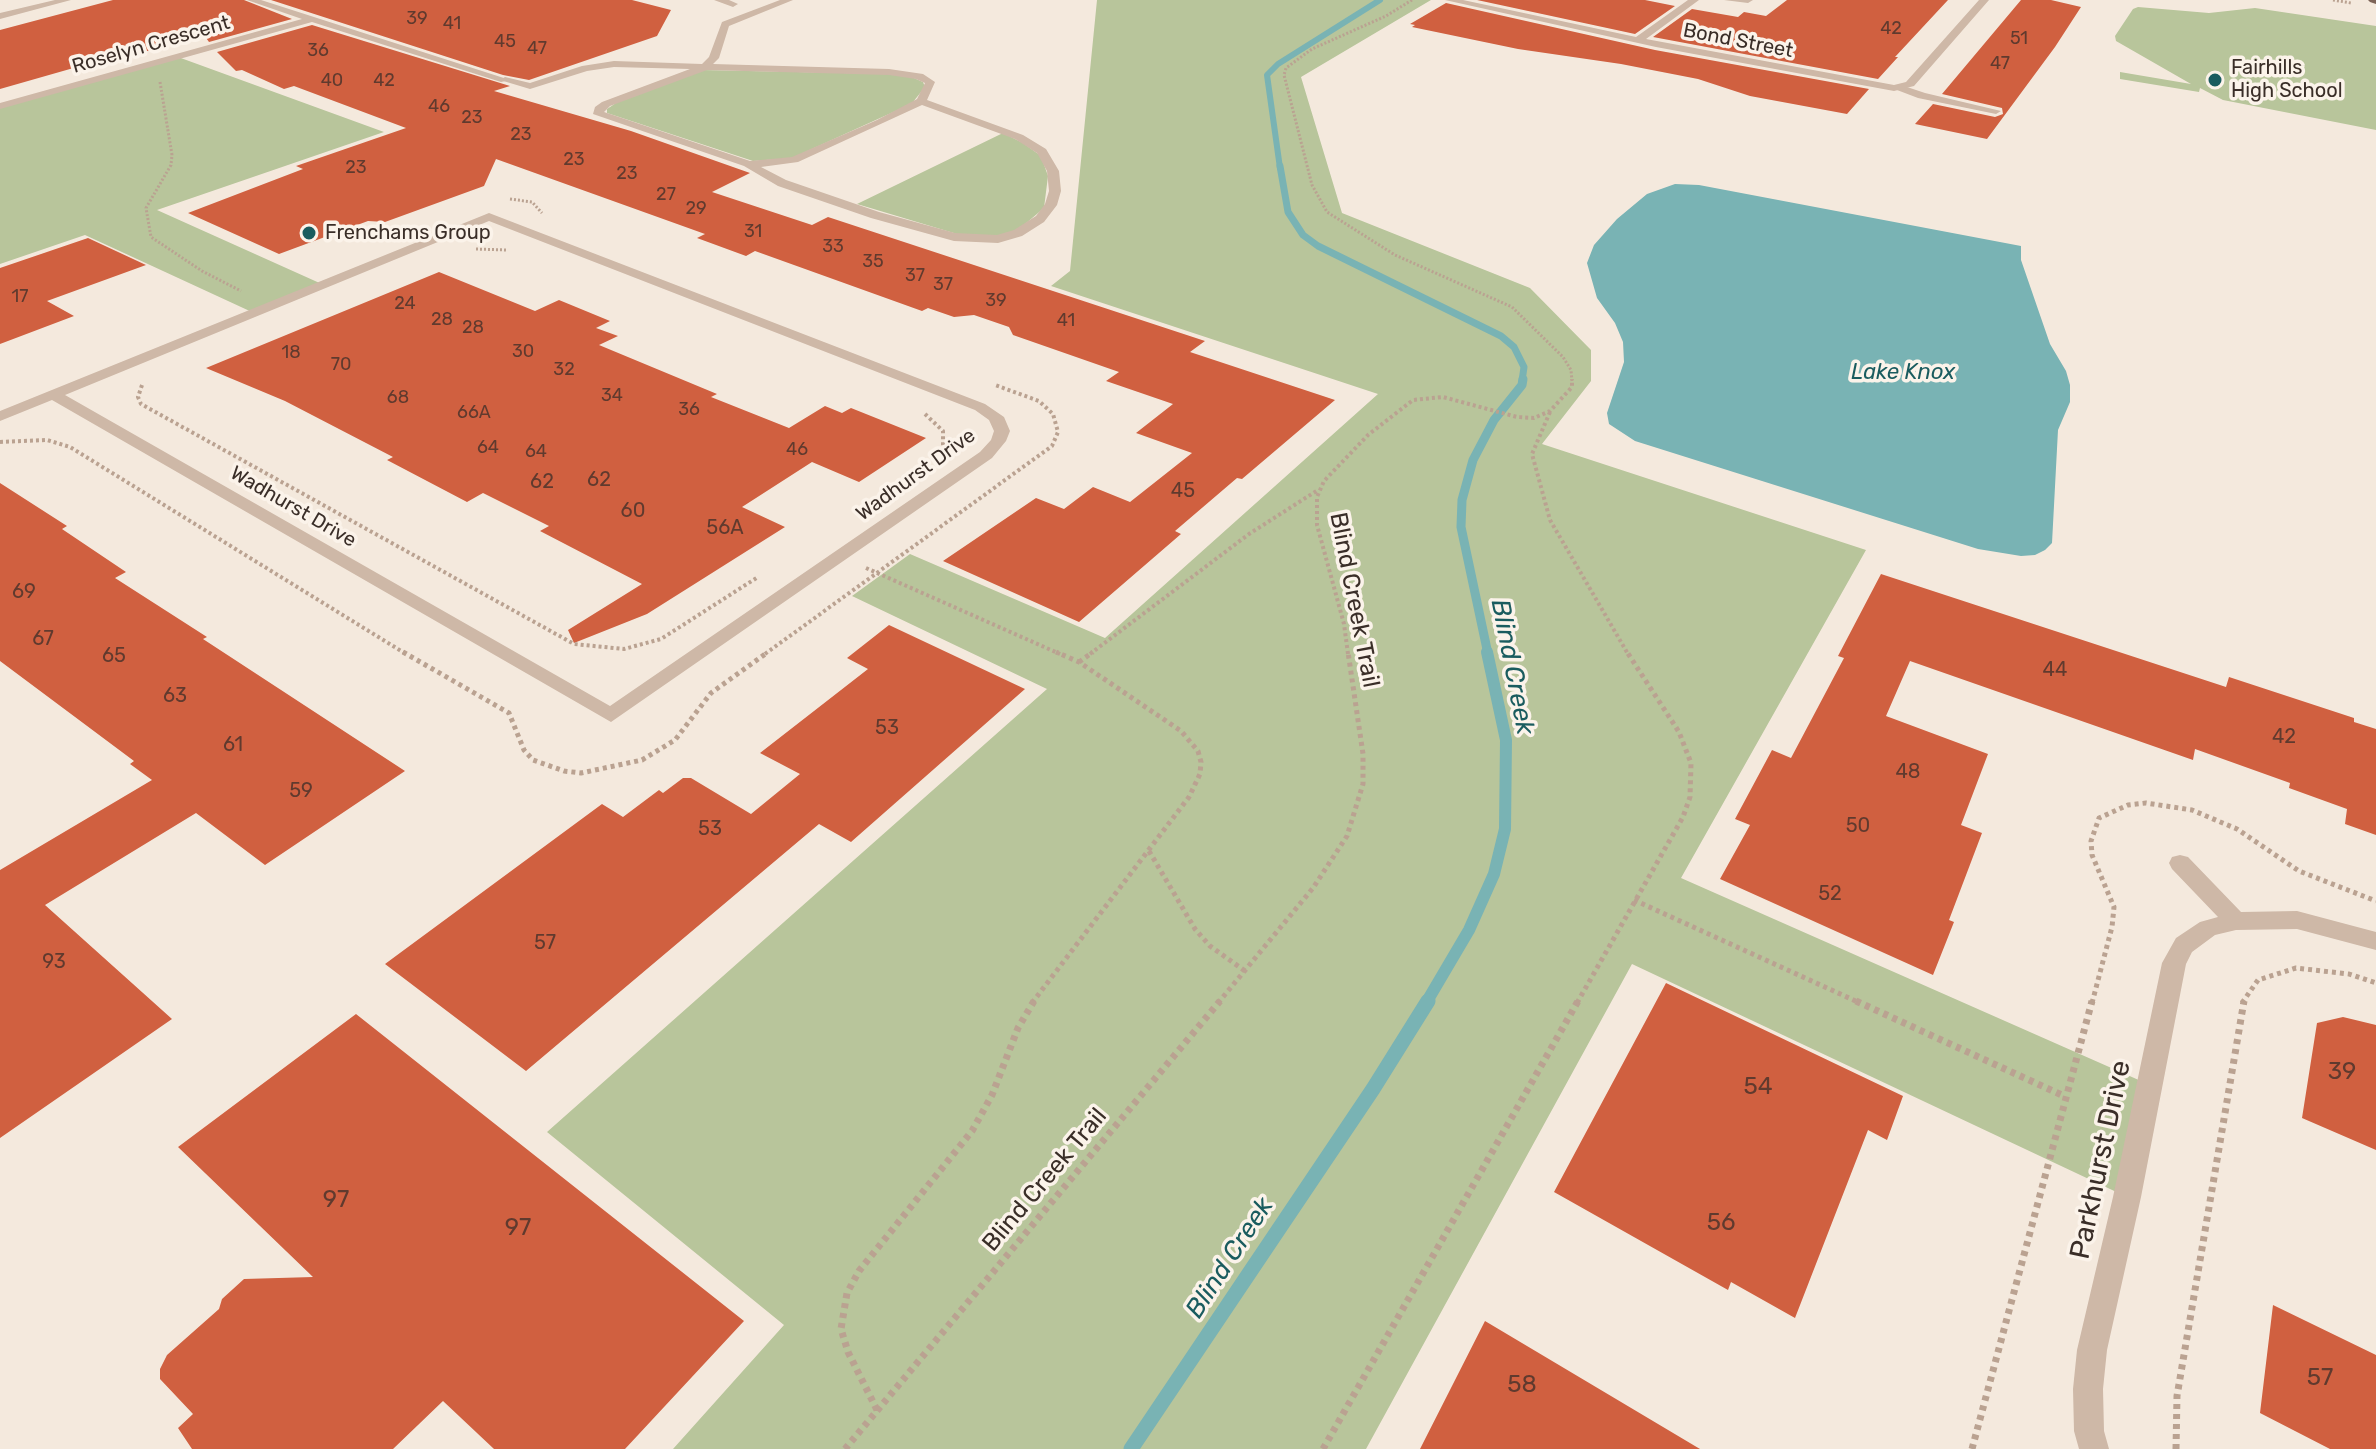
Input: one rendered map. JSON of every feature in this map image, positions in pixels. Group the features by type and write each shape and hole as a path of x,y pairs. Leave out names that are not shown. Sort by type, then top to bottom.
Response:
{"street":[{"path":"0,16 66,0"},
{"path":"252,0 505,80 533,86 608,64 910,74 930,82 929,90 921,101 881,122 794,160 748,164"},
{"path":"719,0 733,4"},
{"path":"788,0 725,24 714,58 703,68 606,104 598,114 748,164 776,180 822,197 964,239 988,240 1009,236 1040,219 1051,205 1055,191 1053,171 1042,151 1019,137 921,101"},
{"name":"Bond Street","path":"1450,0 1638,40 1901,88 1922,96 1996,111"},
{"path":"1638,40 1694,0"},
{"path":"1729,0 1748,0"},
{"path":"1901,88 1910,84 1984,0"},
{"name":"Roselyn Crescent","path":"0,106 312,19"},
{"name":"Wadhurst Drive","path":"0,416 489,217 980,407 996,417 1001,435 986,455 611,715 54,395"},
{"path":"2180,863 2236,921"},
{"name":"Parkhurst Drive","path":"2094,1449 2089,1431 2088,1389 2092,1350 2127,1197 2174,963 2184,945 2208,928 2236,921 2297,920 2376,941"}],"path":[{"path":"1323,1449 1683,817 1692,783 1691,763 1679,732 1608,623 1550,520 1532,454 1550,411 1568,394 1573,380 1568,364 1552,345 1504,302 1395,255 1335,218 1321,205 1312,185 1284,75 1286,68 1312,49 1386,16 1412,0"},
{"path":"160,81 172,155 171,165 145,212 151,237 202,271 253,297"},
{"path":"506,198 532,202 546,218"},
{"path":"465,250 492,249 516,253"},
{"path":"15,440 59,443 85,457 396,648 509,713 524,750 533,760 564,771 581,773 623,767 660,751 688,726 711,693 1044,453 1057,438 1057,423 1053,414 1039,401 985,381"},
{"path":"142,385 138,397 141,404 574,644 615,649 661,639 761,575"},
{"name":"Blind Creek Trail","path":"845,1449 1245,971 1334,860 1356,814 1363,784 1363,754 1344,624 1317,525 1319,489 1361,442 1413,400 1443,397 1508,415 1534,418 1550,411"},
{"path":"924,414 943,431 944,439 937,456 928,464"},
{"path":"1079,662 1249,534 1319,489"},
{"path":"840,556 1079,662 1181,731 1198,751 1200,774 1195,786 1149,851 1073,943 1040,990 1018,1028 992,1095 972,1131 859,1271 847,1293 841,1329 848,1352 877,1410"},
{"path":"1972,1449 2064,1096 2112,927 2114,907 2092,855 2091,841 2099,818 2128,805 2146,803 2192,810 2237,829 2299,871 2376,901"},
{"path":"1149,851 1195,929 1210,946 1245,971"},
{"path":"1634,900 2064,1096"},
{"path":"2176,1449 2174,1425 2180,1374 2209,1216 2241,1005 2258,980 2296,968 2349,974 2376,983"}],"green space":[{"path":"1097,0 1431,0 1301,77 1342,213 1530,288 1591,350 1591,381 1542,444 1866,550 1681,878 2150,1085 2127,1197 1632,964 1366,1449 673,1449 784,1325 547,1132 1047,689 852,596 910,554 1105,638 1378,394 1051,286 1070,271"},
{"path":"2255,8 2376,26 2376,130 2223,100 2200,88 2199,92 2120,79 2120,72 2191,84 2116,41 2115,36 2133,9 2209,13"},
{"path":"178,57 384,132 157,210 324,285 254,313 85,235 0,264 0,106"},
{"path":"702,70 907,75 923,82 925,87 913,102 900,109 792,158 753,161 607,113 607,109 616,103"},
{"path":"1003,133 1041,156 1048,176 1044,208 1018,230 993,238 957,234 857,204"}],"water":[{"name":"Lake Knox","path":"1675,184 1699,185 2021,246 2021,260 2050,344 2066,371 2070,385 2070,402 2058,430 2052,543 2035,555 2021,556 1978,549 1635,441 1609,424 1607,413 1624,362 1623,342 1615,323 1597,298 1587,263 1594,245 1617,219 1647,194"}],"building":[{"path":"113,0 244,0 292,19 209,42 204,35 126,57 119,55 0,89 0,30"},
{"path":"271,0 632,0 671,10 657,36 529,80 503,75"},
{"path":"1477,0 1645,0 1675,6 1635,34"},
{"path":"1787,0 1948,0 1878,79 1653,37 1692,9 1738,17 1744,12 1766,16"},
{"path":"2021,0 2051,0 2081,7 1987,139 1915,124 1933,104 1995,117 2003,114 2002,108 1942,94"},
{"path":"1446,3 1655,50 1869,89 1847,114 1750,96 1698,79 1518,49 1412,27 1415,25 1410,24"},
{"path":"312,25 510,86 494,91 631,131 750,173 712,192 812,225 828,217 1205,341 1190,352 1335,400 1175,531 1181,534 1079,622 943,561 1036,498 1064,509 1093,487 1130,502 1192,453 1136,433 1173,404 1106,381 1119,372 1013,335 1009,327 974,315 954,317 928,308 922,311 755,251 746,256 697,238 705,234 496,159 484,186 385,222 368,221 279,254 188,213 303,169 296,166 406,128 294,86 284,89 242,70 236,71 217,52"},
{"path":"88,238 146,265 47,301 74,316 0,344 0,268"},
{"path":"439,272 535,311 559,300 610,321 596,328 618,336 599,345 717,394 711,397 789,428 825,406 842,413 851,408 926,438 859,482 812,462 742,507 785,527 647,614 574,643 568,630 642,584 540,531 549,526 483,493 467,502 387,460 393,457 285,401 206,368"},
{"path":"0,483 67,526 62,529 126,572 115,578 405,771 265,865 196,813 45,905 172,1019 0,1138 0,870 152,780 130,764 134,761 0,661"},
{"path":"1881,574 2226,687 2229,677 2354,718 2354,722 2376,729 2376,835 2345,824 2347,809 2289,788 2290,783 2195,749 2193,760 1910,661 1886,716 1988,754 1961,825 1982,833 1949,920 1954,922 1933,975 1720,879 1750,825 1735,819 1772,750 1791,758 1844,658 1838,656"},
{"path":"889,625 1025,689 851,842 819,824 526,1071 385,964 602,804 623,817 659,790 663,793 683,778 691,778 751,814 800,774 760,753 868,669 847,658"},
{"path":"1666,983 1903,1096 1887,1140 1868,1130 1795,1318 1731,1282 1728,1290 1554,1192"},
{"path":"356,1014 744,1321 625,1449 494,1449 443,1401 393,1449 192,1449 178,1428 193,1414 160,1379 160,1369 167,1355 219,1309 222,1299 244,1279 313,1277 178,1147"},
{"path":"2343,1017 2376,1025 2376,1150 2302,1118 2317,1023"},
{"path":"2273,1305 2376,1355 2376,1449 2330,1449 2260,1413"},
{"path":"1485,1321 1700,1449 1420,1449"}],"waterway":[{"name":"Blind Creek","path":"1280,168 1267,75 1278,64 1380,0"},
{"name":"Blind Creek","path":"1280,166 1288,212 1303,235 1318,246 1501,336 1514,347 1524,367 1522,381"},
{"name":"Blind Creek","path":"1488,654 1461,527 1462,500 1473,460 1494,420 1522,385 1523,379"},
{"name":"Blind Creek","path":"1426,1003 1469,930 1494,874 1505,829 1506,740 1487,652"},
{"name":"Blind Creek","path":"1131,1449 1373,1089 1428,1001"}],"place":[{"name":"Fairhills High School","path":"2215,80"},
{"name":"Frenchams Group","path":"309,233"}]}
